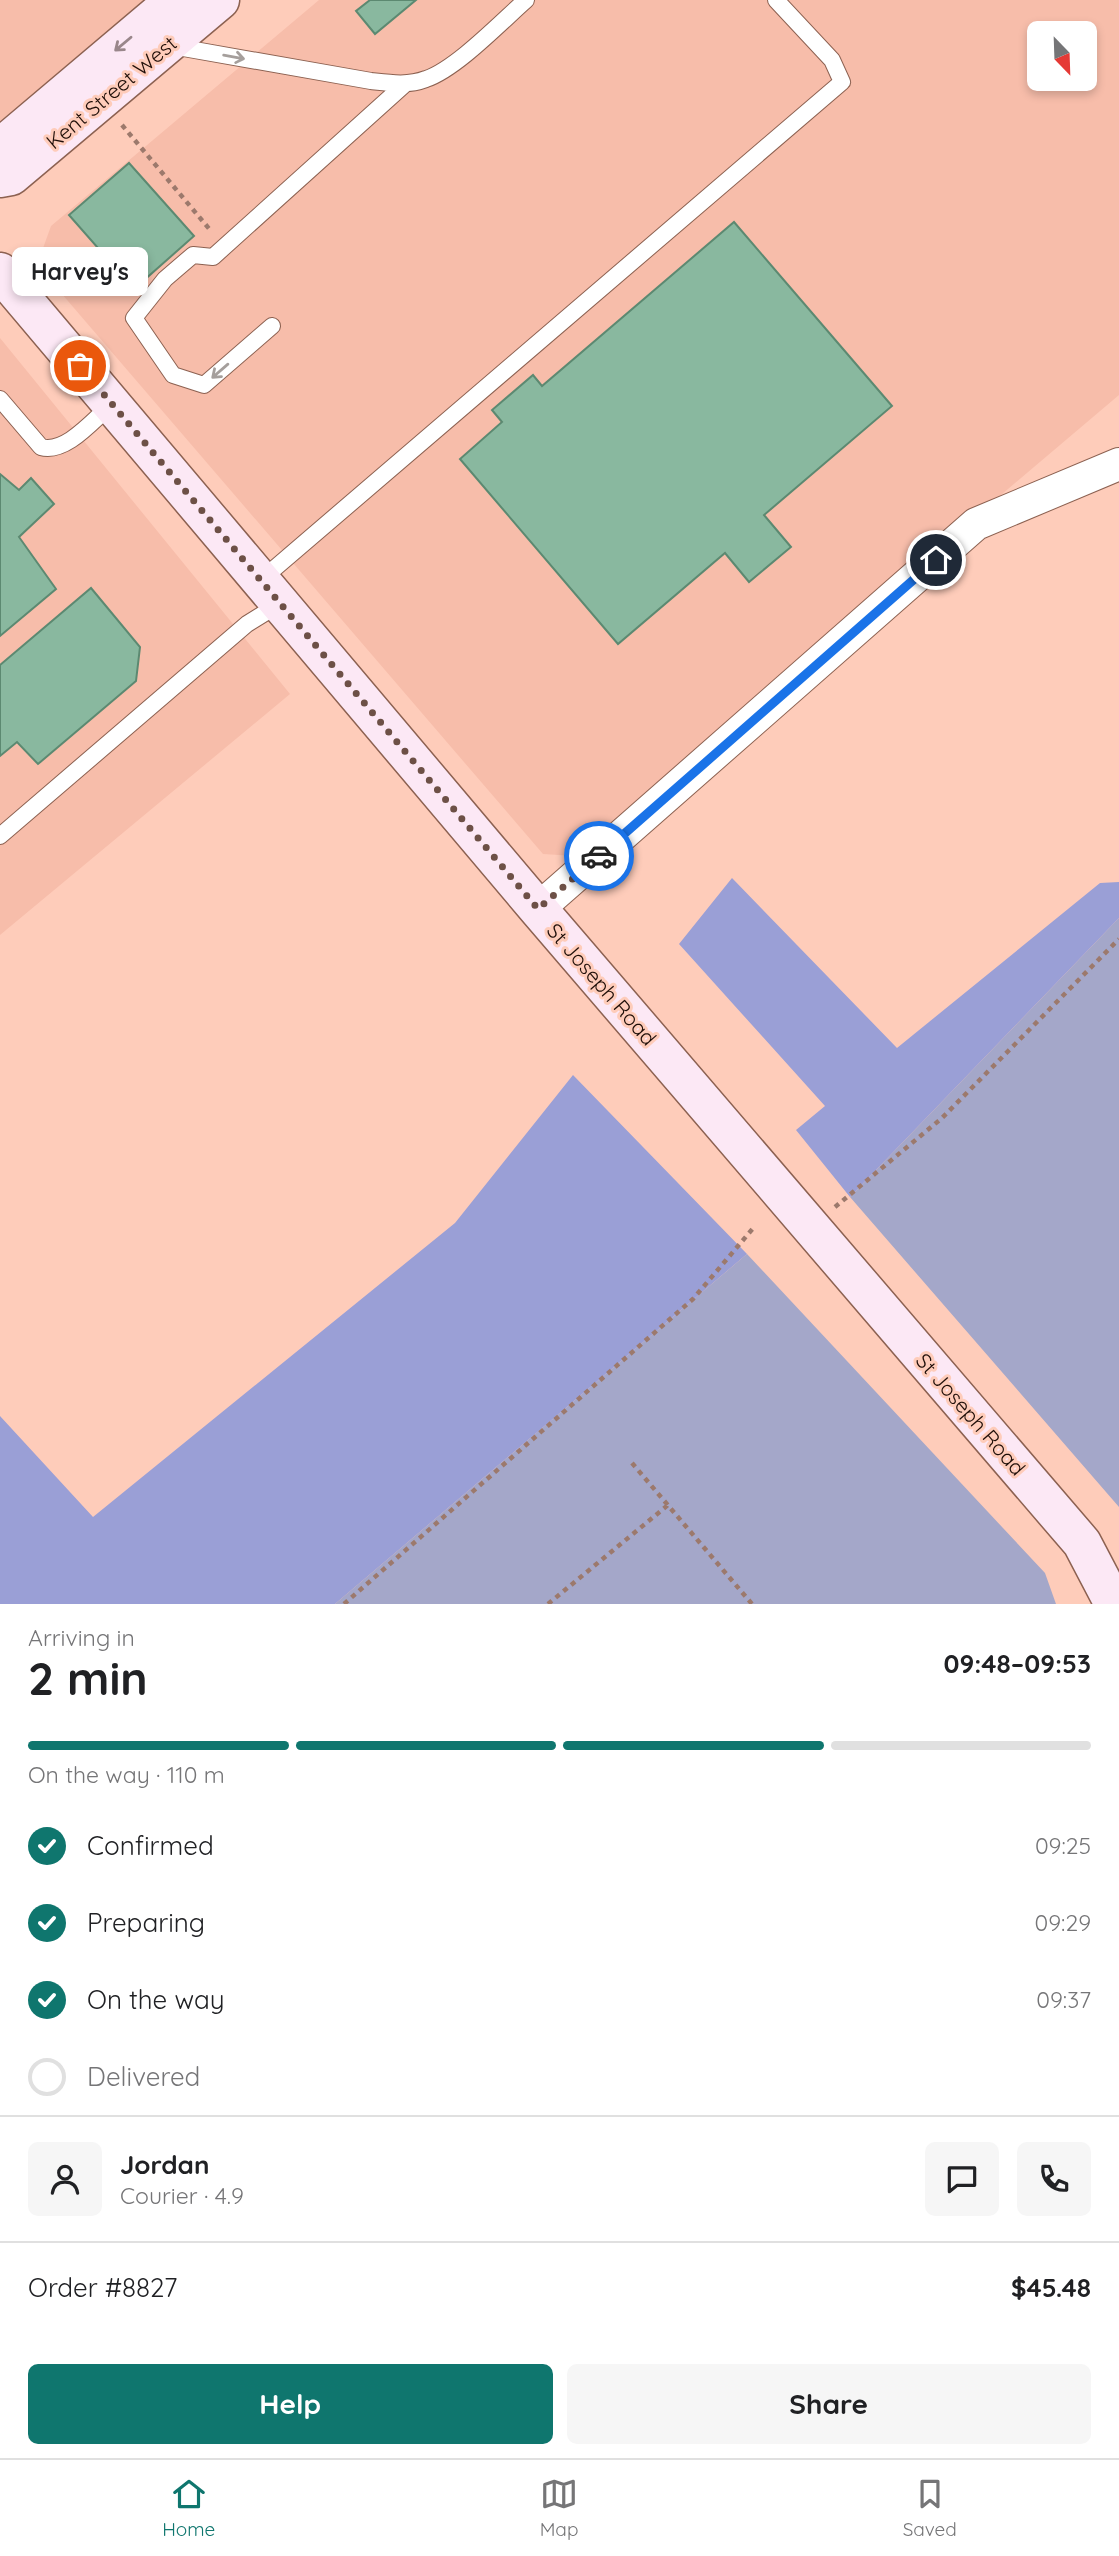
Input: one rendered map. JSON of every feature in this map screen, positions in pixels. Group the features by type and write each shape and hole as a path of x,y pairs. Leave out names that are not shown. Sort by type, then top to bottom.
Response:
{"street":[{"name":"Kent Street West","path":"0,148 175,0"},
{"name":"Kent Street West","path":"0,178 11,176 220,0"},
{"name":"St Joseph Road","path":"0,272 538,909 1082,1543 1114,1604"},
{"path":"538,909 976,524 1119,464"}],"lane":[{"path":"167,45 371,81 405,84 428,79 453,63 526,0"},
{"path":"0,836 247,624 271,591 842,82 832,60 776,0"},
{"path":"272,326 204,385 173,375 134,318 165,279 193,255 213,257 405,84"},
{"path":"0,399 41,447 51,450 62,446 112,404"}],"path":[{"path":"117,119 214,235"},
{"path":"808,1224 842,1202 942,1118 1119,939"},
{"path":"344,1604 693,1299 755,1226"},
{"path":"632,1463 752,1604"},
{"path":"548,1604 668,1506"}],"shaded area":[{"path":"0,0 147,0 0,124"},
{"path":"319,0 1119,0 1119,395 575,856 543,854 37,265 51,226"},
{"path":"0,338 290,694 0,935"},
{"path":"732,878 897,1048 1100,883 1119,882 1119,918 850,1197 796,1130 825,1106 679,944"},
{"path":"1119,918 1119,1507 850,1197"},
{"path":"573,1075 747,1254 335,1604 0,1604 0,1416 93,1517 455,1223"},
{"path":"747,1254 1045,1573 1056,1604 335,1604"}],"building":[{"path":"370,0 416,0 375,34 356,11"},
{"path":"129,163 194,236 134,289 69,215"},
{"path":"734,222 892,406 764,515 791,547 749,582 725,553 618,644 460,459 502,422 492,410 533,375 542,386"},
{"path":"0,474 19,490 31,478 54,504 19,537 56,589 0,636"},
{"path":"91,588 140,647 136,681 38,764 17,742 0,756 0,665"}],"way so far":[{"path":"80,366 538,909 599,856"}],"place":[{"name":"Harvey's","path":"80,366"}],"route":[{"path":"599,856 936,560"}]}
